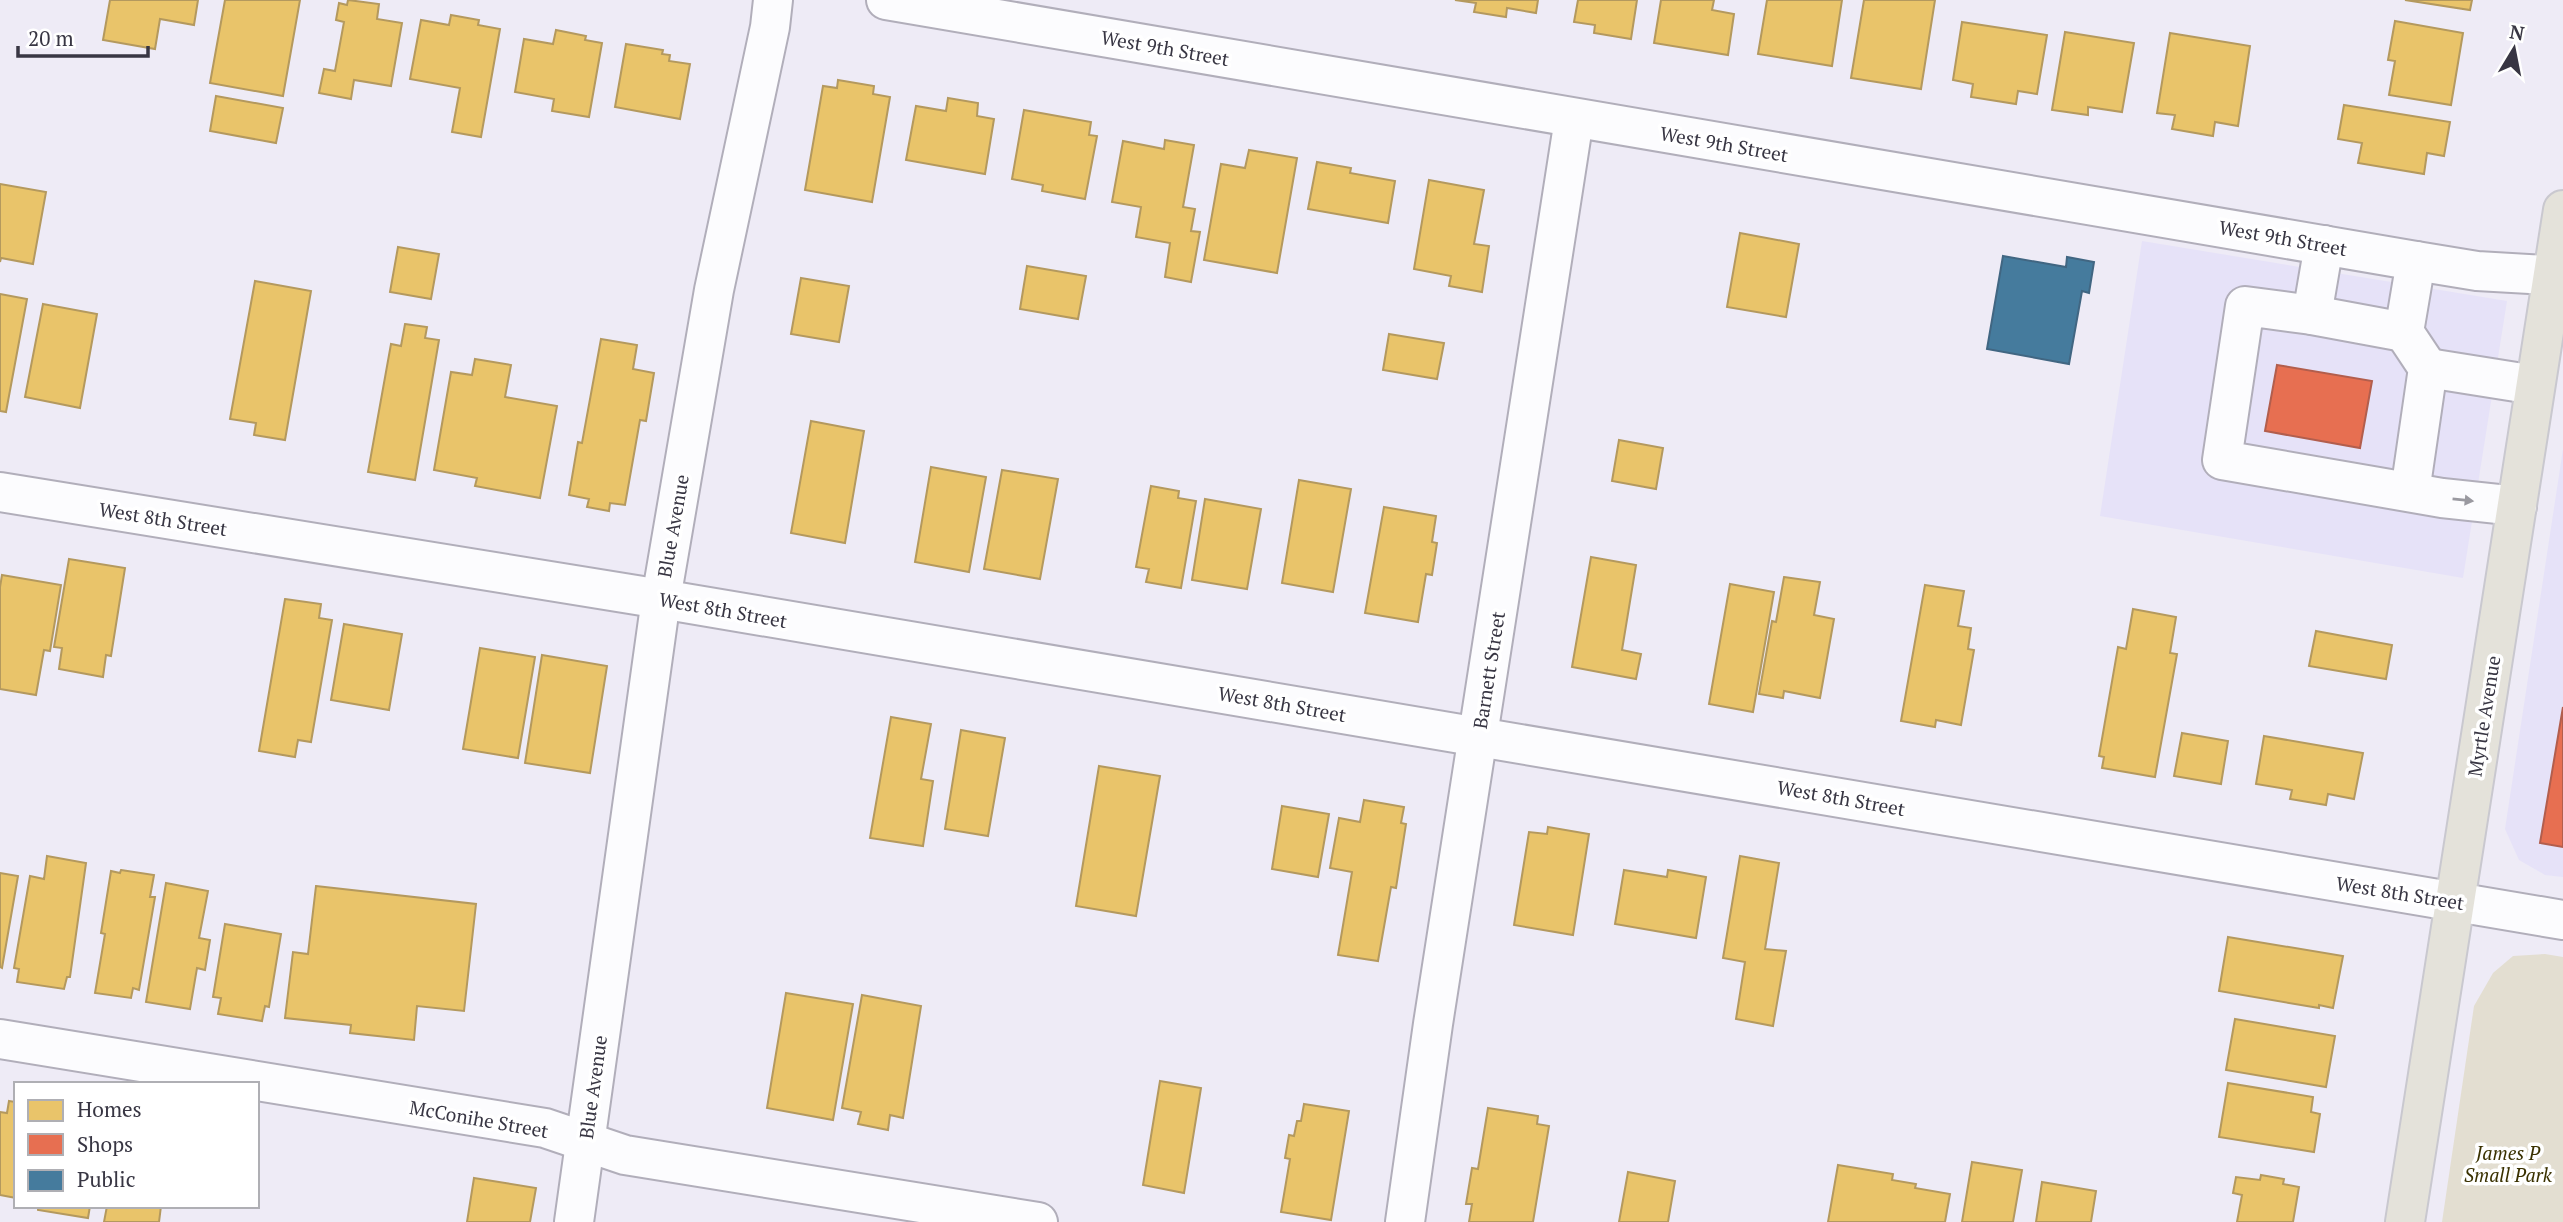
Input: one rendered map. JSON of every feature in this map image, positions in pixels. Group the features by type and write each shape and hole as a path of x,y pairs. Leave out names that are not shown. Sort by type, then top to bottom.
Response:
{"main road":[{"name":"Myrtle Avenue","path":"2405,1222 2535,385 2558,275 2563,210"}],"street":[{"name":"Blue Avenue","path":"574,1222 661,599 714,290 770,27 773,0"},
{"name":"West 9th Street","path":"886,0 2416,261 2477,271 2558,275"},
{"name":"Barnett Street","path":"1405,1222 1433,1024 1574,119"},
{"path":"2312,315 2323,245"},
{"path":"2410,492 2428,368 2404,332 2416,261"},
{"path":"2404,332 2245,306 2222,460 2410,492 2517,506"},
{"path":"2428,368 2535,385"},
{"name":"West 8th Street","path":"0,492 661,599 2563,920"},
{"name":"McConihe Street","path":"0,1039 545,1128 625,1156 1038,1222"}],"shaded area":[{"path":"2142,241 2507,301 2463,578 2100,516"},
{"path":"2563,449 2563,877 2545,875 2519,860 2505,829"}],"green space":[{"name":"James P Small Park","path":"2545,954 2563,957 2563,1222 2442,1222 2474,1006 2493,973 2513,956"}],"building: Homes":[{"path":"110,0 198,0 194,25 160,19 155,49 103,40"},
{"path":"225,0 300,0 283,96 210,83"},
{"path":"348,0 379,4 377,19 402,23 391,86 354,80 351,99 319,93 324,69 335,71 344,22 336,20 339,3 347,5"},
{"path":"1455,0 1538,0 1536,13 1507,8 1506,17 1474,12 1476,3"},
{"path":"1578,0 1637,0 1631,39 1594,33 1595,25 1574,22"},
{"path":"1661,0 1714,0 1712,10 1734,14 1728,55 1654,43"},
{"path":"1767,0 1842,0 1832,66 1758,54"},
{"path":"1864,0 1935,0 1921,89 1851,78"},
{"path":"2405,0 2472,0 2470,10"},
{"path":"451,15 479,20 478,25 500,29 481,137 452,132 460,88 410,79 421,20 449,25"},
{"path":"2395,21 2463,33 2451,105 2389,95 2395,61 2388,60"},
{"path":"1962,22 2047,35 2037,94 2018,91 2016,104 1971,97 1973,84 1953,80"},
{"path":"556,30 586,36 585,40 602,43 589,117 552,111 554,99 515,92 524,39 553,44"},
{"path":"2065,32 2134,43 2122,112 2088,107 2088,115 2052,110"},
{"path":"2170,33 2250,46 2238,126 2215,122 2213,136 2172,129 2175,115 2157,113"},
{"path":"626,44 663,50 662,54 670,55 669,61 690,64 680,119 615,107"},
{"path":"838,80 874,86 873,94 890,97 872,202 805,190 823,86 837,88"},
{"path":"216,96 283,108 276,143 210,131"},
{"path":"948,98 978,103 977,116 994,119 985,174 906,160 916,106 946,111"},
{"path":"2344,105 2450,122 2444,156 2427,153 2424,174 2358,163 2362,143 2338,139"},
{"path":"1024,110 1091,122 1089,135 1097,136 1085,199 1042,191 1043,185 1012,179"},
{"path":"1165,140 1194,145 1183,207 1195,209 1191,231 1200,232 1191,282 1165,277 1170,243 1136,237 1141,207 1112,202 1123,141 1164,149"},
{"path":"1249,150 1297,158 1277,273 1204,260 1221,164 1245,168"},
{"path":"1317,162 1351,168 1350,173 1395,181 1388,223 1308,209"},
{"path":"1429,180 1484,190 1474,244 1489,246 1482,292 1449,286 1451,276 1414,269"},
{"path":"0,184 46,192 33,264 1,258 0,262"},
{"path":"1740,233 1799,244 1786,317 1727,307"},
{"path":"398,247 439,254 431,299 390,292"},
{"path":"1027,266 1086,276 1078,319 1020,309"},
{"path":"801,278 849,286 839,342 791,334"},
{"path":"255,281 311,291 285,440 254,435 256,423 230,419"},
{"path":"0,294 27,299 6,412 0,411"},
{"path":"43,304 97,314 80,408 25,397"},
{"path":"405,324 427,327 425,338 439,340 415,480 368,472 391,344 401,346"},
{"path":"1389,334 1444,343 1437,379 1383,370"},
{"path":"601,339 637,345 633,369 654,373 646,421 640,420 625,505 610,503 609,511 587,507 589,499 569,495 578,442 582,443"},
{"path":"475,359 511,365 505,397 557,406 540,498 475,486 477,478 434,470 451,372 472,375"},
{"path":"811,421 864,431 845,543 791,533"},
{"path":"1619,440 1663,448 1656,489 1612,481"},
{"path":"931,467 986,477 969,572 915,562"},
{"path":"1002,470 1058,479 1040,579 984,569"},
{"path":"1299,480 1351,489 1333,592 1282,583"},
{"path":"1151,486 1179,491 1178,498 1196,501 1181,588 1146,582 1149,569 1136,567"},
{"path":"1205,499 1261,509 1247,589 1192,580"},
{"path":"1384,507 1436,516 1432,542 1437,543 1432,575 1426,574 1418,622 1365,613"},
{"path":"1591,557 1636,565 1622,650 1641,654 1636,679 1572,667"},
{"path":"69,559 125,568 111,656 106,655 103,677 59,669 62,648 54,647"},
{"path":"2,575 61,585 50,651 44,650 36,695 0,689"},
{"path":"1784,577 1820,582 1814,615 1834,619 1820,698 1784,691 1783,698 1759,694 1772,621 1776,622"},
{"path":"1730,584 1774,592 1753,712 1709,704"},
{"path":"1925,585 1964,591 1958,626 1971,628 1968,649 1974,650 1961,725 1936,720 1935,727 1901,721"},
{"path":"285,599 321,604 319,618 332,620 311,742 298,740 295,757 259,751"},
{"path":"2133,609 2176,617 2170,653 2177,654 2155,777 2102,768 2104,757 2099,756 2118,647 2126,649"},
{"path":"344,624 402,634 389,710 331,700"},
{"path":"2316,631 2392,645 2386,679 2309,666"},
{"path":"480,648 535,657 518,758 463,749"},
{"path":"542,655 607,666 590,773 525,763"},
{"path":"891,717 931,724 921,779 933,781 923,846 870,838"},
{"path":"961,730 1005,738 988,836 945,829"},
{"path":"2182,733 2228,741 2221,784 2174,776"},
{"path":"2264,736 2363,753 2354,799 2328,794 2326,805 2290,799 2292,790 2256,784"},
{"path":"1099,766 1160,776 1136,916 1076,906"},
{"path":"1364,800 1404,807 1401,823 1406,824 1396,888 1391,887 1378,961 1338,955 1352,872 1330,868 1339,818 1360,822"},
{"path":"1282,806 1329,814 1318,877 1272,869"},
{"path":"1548,827 1589,834 1573,935 1514,925 1529,832 1547,834"},
{"path":"47,856 86,863 70,977 67,977 64,989 17,982 19,969 14,968 30,876 44,879"},
{"path":"1740,856 1779,863 1765,949 1786,951 1773,1026 1736,1019 1745,962 1723,958"},
{"path":"121,870 154,875 150,897 155,897 139,990 133,988 131,998 95,993 105,934 101,933 111,871 120,873"},
{"path":"1624,870 1667,877 1668,870 1706,877 1696,938 1615,924"},
{"path":"0,873 18,876 2,968 0,967"},
{"path":"166,883 208,891 199,938 210,940 205,970 197,968 190,1009 146,1002"},
{"path":"316,886 476,904 464,1011 417,1006 414,1040 350,1033 351,1025 285,1018 293,952 308,954"},
{"path":"225,924 281,934 269,1007 265,1006 262,1021 218,1014 221,998 213,997"},
{"path":"2228,937 2343,956 2333,1008 2219,991"},
{"path":"786,993 853,1004 833,1120 767,1108"},
{"path":"862,995 921,1006 903,1118 890,1115 888,1130 858,1124 861,1112 842,1108"},
{"path":"2235,1019 2335,1036 2326,1087 2226,1070"},
{"path":"1160,1081 1201,1088 1184,1193 1143,1185"},
{"path":"2228,1083 2313,1097 2311,1112 2320,1114 2314,1152 2219,1137"},
{"path":"9,1101 14,1102 14,1198 0,1195 0,1112 7,1113"},
{"path":"1304,1104 1349,1111 1331,1220 1281,1212 1290,1159 1285,1158 1289,1135 1294,1136 1297,1121 1301,1121"},
{"path":"1488,1108 1538,1116 1537,1124 1549,1126 1533,1222 1469,1222 1472,1204 1466,1204 1472,1168 1478,1169"},
{"path":"1972,1162 2022,1170 2013,1222 1962,1222"},
{"path":"1838,1165 1893,1174 1892,1180 1916,1184 1915,1188 1950,1194 1945,1222 1828,1222"},
{"path":"1628,1172 1675,1181 1668,1222 1619,1222"},
{"path":"2261,1175 2284,1179 2283,1184 2299,1187 2293,1222 2237,1222 2242,1195 2233,1193 2236,1177 2260,1180"},
{"path":"474,1178 536,1188 530,1222 467,1222"},
{"path":"2042,1182 2096,1191 2091,1222 2036,1222"},
{"path":"38,1208 90,1208 88,1218"},
{"path":"107,1208 161,1208 159,1222 104,1222"}],"building: Shops":[{"path":"2277,365 2372,381 2360,448 2265,431"},
{"path":"2563,707 2563,847 2540,843"}],"building: Public":[{"path":"2003,256 2066,267 2067,257 2094,262 2089,293 2082,291 2069,364 1987,349"}]}
